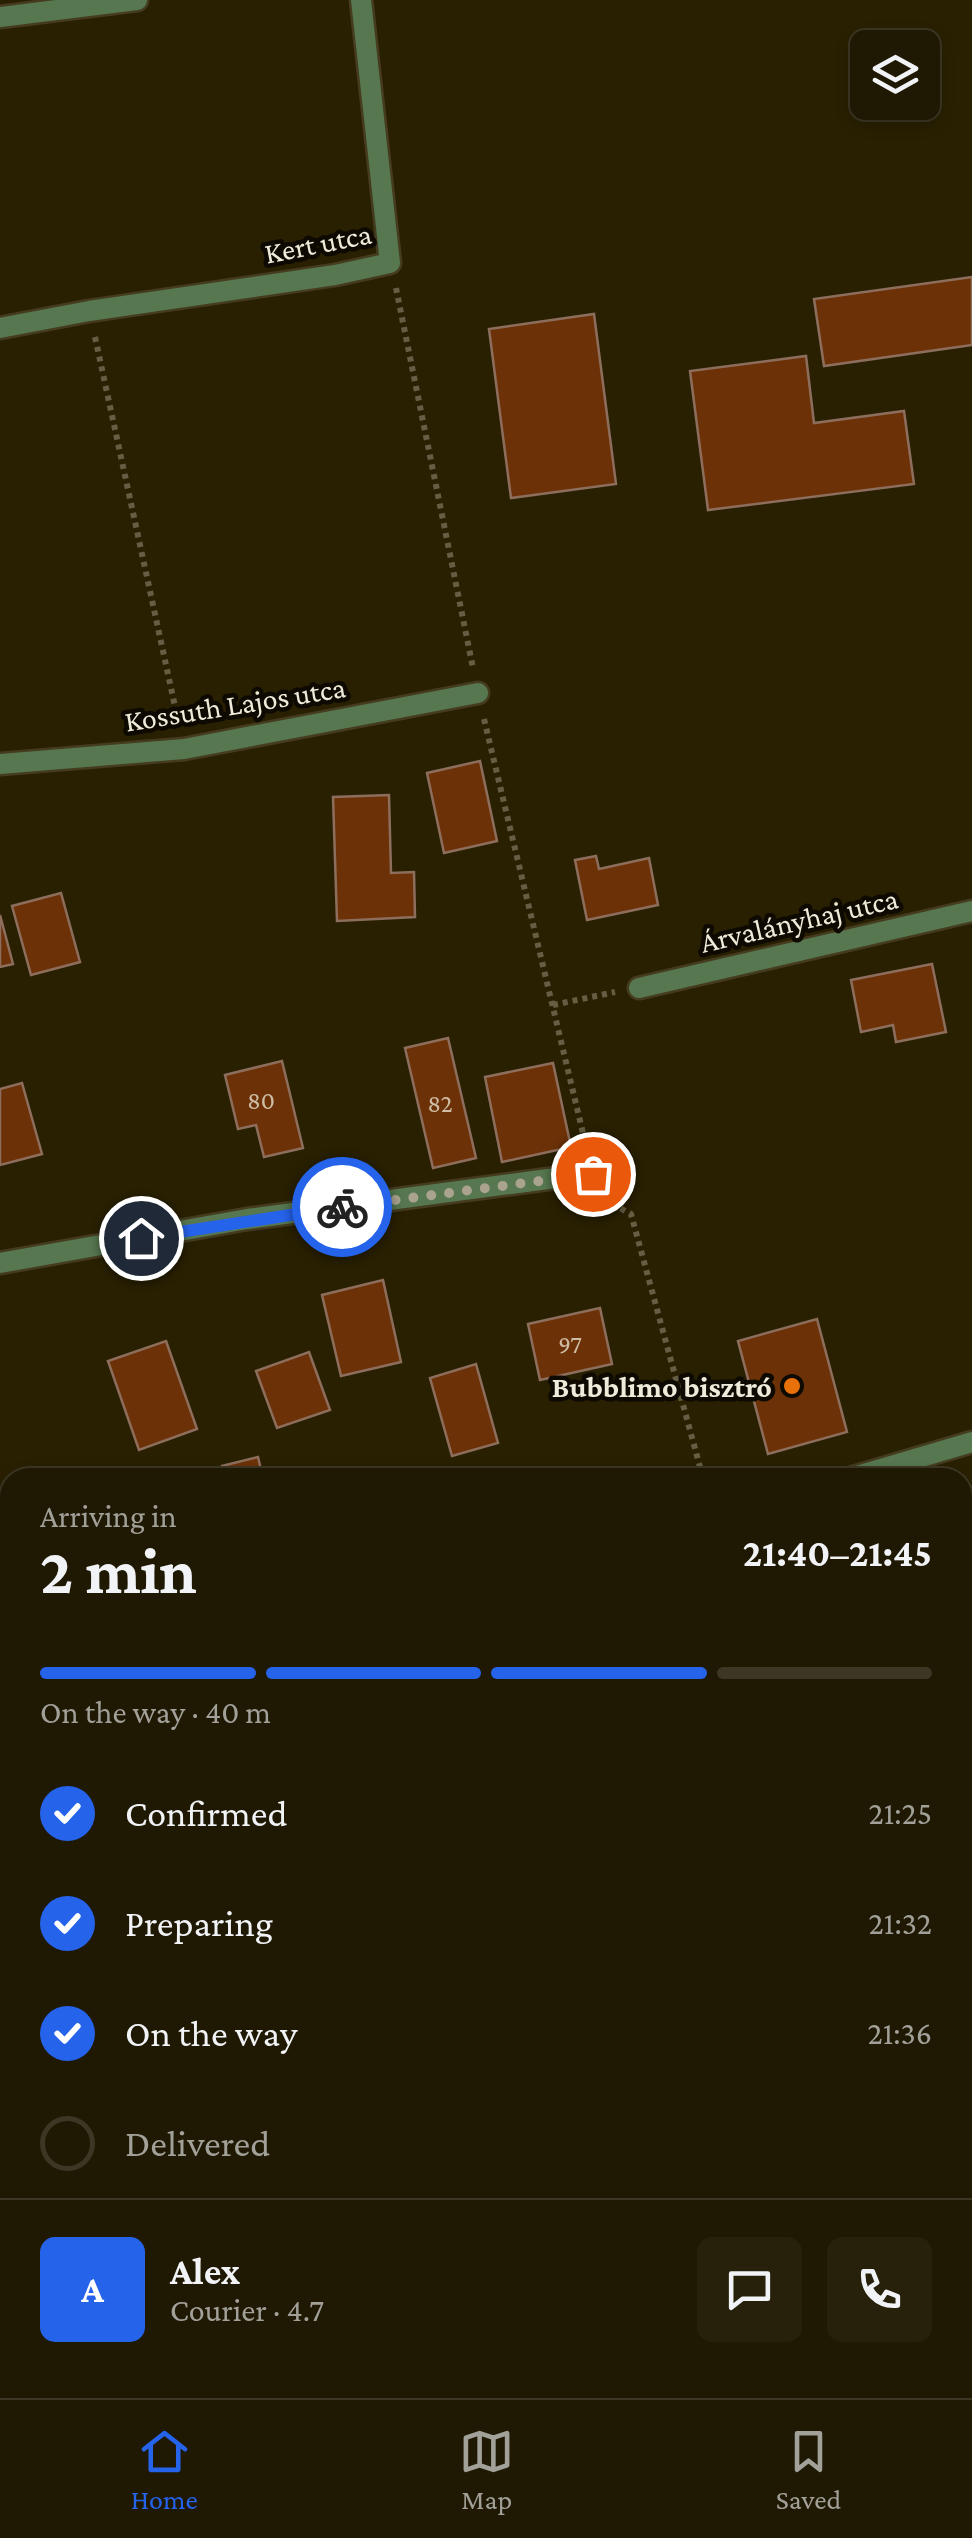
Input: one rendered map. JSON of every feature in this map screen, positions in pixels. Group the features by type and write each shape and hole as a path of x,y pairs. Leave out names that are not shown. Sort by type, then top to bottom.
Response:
{"street":[{"path":"0,17 137,0"},
{"name":"Kert utca","path":"0,328 390,263 361,0"},
{"name":"Kossuth Lajos utca","path":"0,764 184,748 478,693"},
{"name":"Árvalányhaj utca","path":"639,988 972,911"},
{"path":"0,1262 246,1219 593,1174"},
{"path":"884,1468 972,1442"}],"path":[{"path":"89,311 184,748"},
{"path":"553,1005 639,988"},
{"path":"593,1174 602,1198 631,1214 700,1468"}],"building":[{"path":"972,277 972,345 824,366 814,299"},
{"path":"594,314 616,484 511,498 489,329"},
{"path":"806,356 814,423 904,411 914,484 708,510 690,371"},
{"path":"480,761 497,841 444,853 427,773"},
{"path":"389,795 391,873 414,872 415,917 337,921 333,797"},
{"path":"596,856 599,869 649,858 658,905 587,920 575,860"},
{"path":"61,893 80,962 31,975 12,906"},
{"path":"0,915 13,964 0,967"},
{"path":"932,964 946,1032 896,1042 893,1025 861,1032 851,980"},
{"path":"448,1038 476,1158 433,1168 405,1048"},
{"path":"282,1061 303,1148 264,1157 256,1125 238,1129 225,1075"},
{"path":"553,1063 571,1147 502,1162 485,1077"},
{"path":"22,1083 42,1154 0,1165 0,1089"},
{"path":"383,1280 401,1362 341,1376 322,1295"},
{"path":"600,1308 612,1364 540,1380 528,1324"},
{"name":"Bubblimo bisztró","path":"817,1319 847,1432 768,1454 738,1341"},
{"path":"166,1341 197,1429 139,1450 108,1361"},
{"path":"309,1352 330,1410 277,1428 256,1371"},
{"path":"476,1364 498,1443 452,1456 430,1378"},
{"path":"258,1457 261,1468 222,1468"}],"way so far":[{"path":"342,1207 593,1174"}],"place":[{"name":"Bubblimo bisztró","path":"792,1386"}],"route":[{"path":"141,1238 342,1207"}]}
